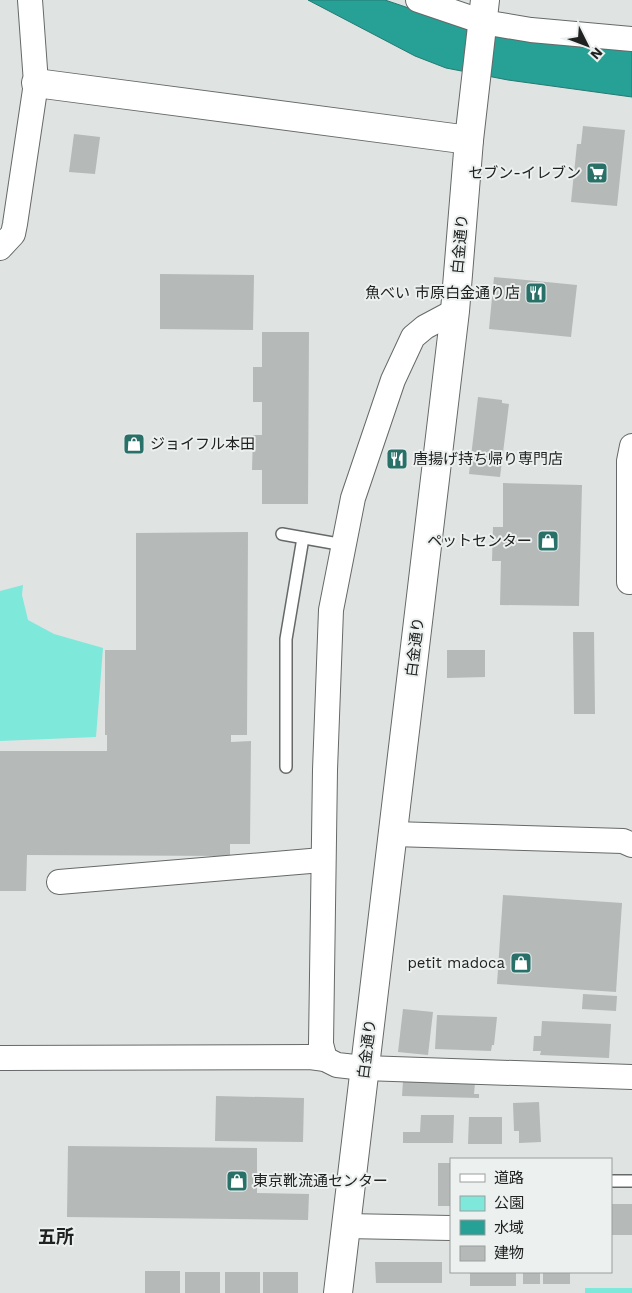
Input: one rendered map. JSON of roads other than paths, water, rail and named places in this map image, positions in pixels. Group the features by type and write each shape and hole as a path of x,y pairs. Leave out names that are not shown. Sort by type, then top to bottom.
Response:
{"street":[{"path":"418,0 484,11 531,30 632,39"},
{"path":"0,248 13,234 16,224 36,84 30,2"},
{"name":"白金通り","path":"338,1293 454,311 469,140 484,11"},
{"path":"36,84 469,140"},
{"path":"325,1059 321,1044 322,860 331,610 353,498 393,380 413,336 454,311"},
{"path":"628,582 629,461 632,446"},
{"path":"392,834 623,841 632,845"},
{"path":"59,882 322,860"},
{"path":"0,1058 325,1059 337,1065 364,1068 632,1076"},
{"path":"345,1226 450,1228"}],"lane":[{"path":"282,534 344,545"},
{"path":"286,767 286,639 303,538"},
{"path":"612,1181 632,1182"}],"water":[{"path":"308,0 385,0 450,22 632,49 632,97 508,80 446,68 415,56"}],"place":[{"name":"セブン-イレブン","path":"597,173"},
{"name":"魚べい 市原白金通り店","path":"536,293"},
{"name":"ジョイフル本田","path":"134,444"},
{"name":"唐揚げ持ち帰り専門店","path":"397,459"},
{"name":"ペットセンター","path":"548,541"},
{"name":"petit madoca","path":"521,963"},
{"name":"東京靴流通センター","path":"237,1181"}],"district":[{"name":"五所","path":"56,1236"}]}
